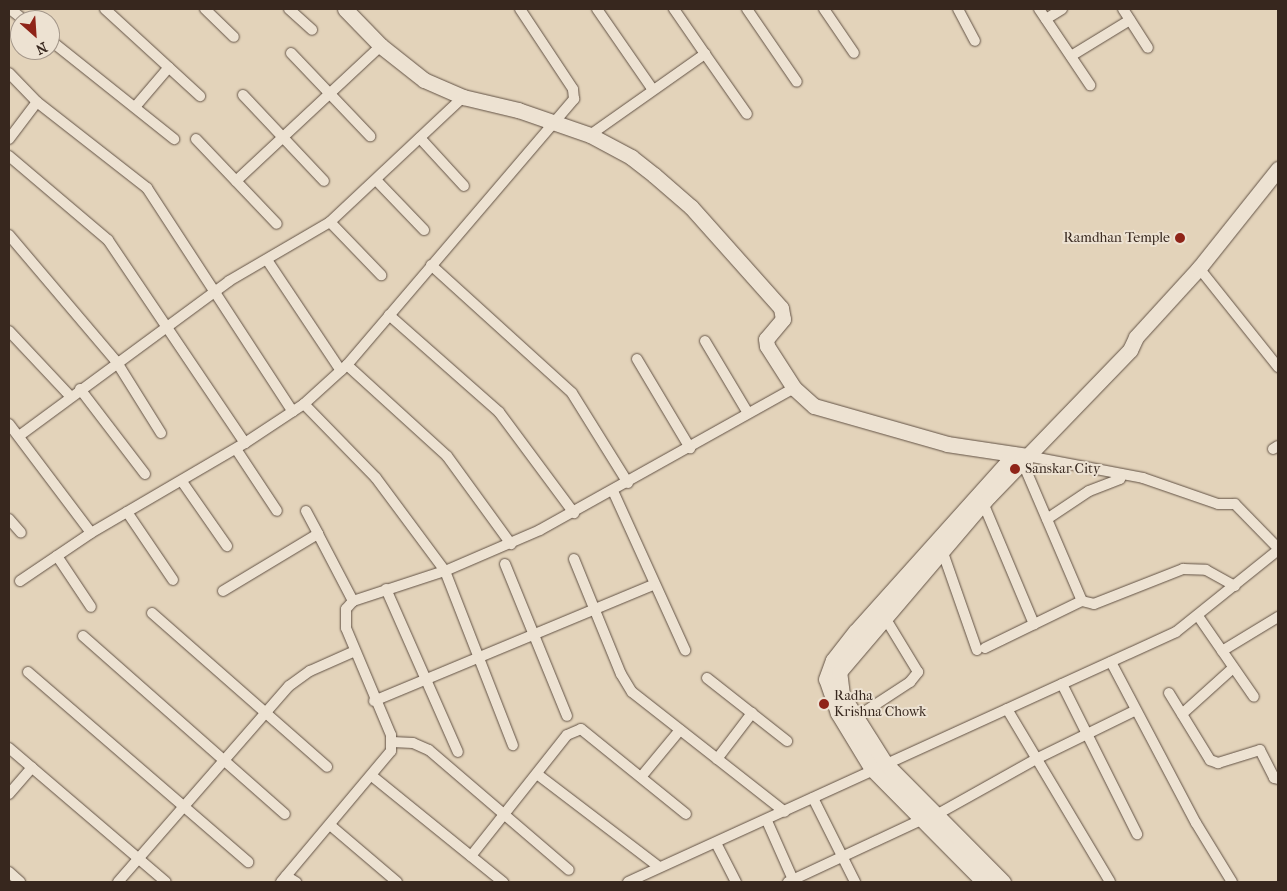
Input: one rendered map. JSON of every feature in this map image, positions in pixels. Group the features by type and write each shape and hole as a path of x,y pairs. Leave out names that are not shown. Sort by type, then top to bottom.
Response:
{"street":[{"path":"105,9 200,96"},
{"path":"205,9 234,37"},
{"path":"289,9 312,30"},
{"path":"346,9 381,46 424,80 463,97 555,121 590,135 631,156 691,207 781,308 783,319 766,339 794,388 814,406 827,412 953,446 1122,474 1218,504 1236,504 1278,549 1235,586 1176,632 878,766 767,821 628,882"},
{"path":"20,581 91,533 183,483 246,443 304,404 344,368 576,94 520,9"},
{"path":"597,9 653,90"},
{"path":"674,9 747,114"},
{"path":"747,9 797,82"},
{"path":"824,9 854,53"},
{"path":"958,9 975,41"},
{"path":"1039,9 1090,84"},
{"path":"1046,19 1062,9"},
{"path":"1123,9 1148,48"},
{"path":"1071,56 1130,20"},
{"path":"236,181 329,92 381,46"},
{"path":"60,48 174,139"},
{"path":"291,53 370,136"},
{"path":"590,135 705,54"},
{"path":"136,107 169,67"},
{"path":"9,73 37,102 147,188 212,293 293,412"},
{"path":"243,95 324,181"},
{"path":"19,436 116,361 212,293 330,222 377,181 463,97"},
{"path":"9,139 37,102"},
{"path":"420,138 464,186"},
{"path":"196,139 277,224"},
{"path":"9,156 108,240 164,327 246,443"},
{"path":"984,882 921,820 878,766 831,700 827,670 856,631 981,497 1130,350 1132,342 1199,268 1274,174"},
{"path":"377,181 424,230"},
{"path":"330,222 381,275"},
{"path":"9,235 116,361 161,433"},
{"path":"267,260 344,368 447,456 511,544"},
{"path":"431,265 572,392 628,483"},
{"path":"1199,268 1278,367"},
{"path":"389,314 499,412 574,513"},
{"path":"9,331 70,396"},
{"path":"705,341 748,413"},
{"path":"637,359 690,448"},
{"path":"296,882 284,879 387,760 392,742 374,701 344,618 353,601 445,571 511,544 574,513 794,388"},
{"path":"80,389 145,474"},
{"path":"304,404 376,478 445,571 477,659 513,745"},
{"path":"9,424 91,533"},
{"path":"236,449 277,511"},
{"path":"1021,458 1082,601"},
{"path":"1047,519 1089,490 1120,478 1122,474"},
{"path":"183,483 227,546"},
{"path":"613,491 653,585 686,650"},
{"path":"981,497 942,550 884,616 839,672 842,695 878,766 936,815 1003,882"},
{"path":"981,497 1034,624"},
{"path":"306,511 353,601"},
{"path":"127,512 173,580"},
{"path":"9,519 21,534"},
{"path":"223,591 318,534"},
{"path":"942,550 981,649 1082,601 1094,604 1183,569 1206,570 1235,586"},
{"path":"57,556 91,607"},
{"path":"574,559 627,685 680,730 785,812"},
{"path":"506,564 567,716"},
{"path":"374,701 595,612 653,585"},
{"path":"386,589 458,752"},
{"path":"152,613 327,768"},
{"path":"855,718 910,682 918,672 884,616"},
{"path":"1198,616 1254,697"},
{"path":"1222,651 1278,617"},
{"path":"82,636 285,814"},
{"path":"118,882 264,713 299,677 355,651"},
{"path":"1111,662 1232,882"},
{"path":"1182,714 1233,668"},
{"path":"28,672 248,862"},
{"path":"707,678 787,741"},
{"path":"1062,684 1136,834"},
{"path":"1170,693 1210,760 1218,763 1260,750 1274,778 1278,779"},
{"path":"1007,709 1110,882"},
{"path":"936,815 1036,759 1136,710"},
{"path":"717,759 752,713"},
{"path":"471,856 567,735 580,729 686,814"},
{"path":"641,777 680,730"},
{"path":"392,742 413,743 429,750 569,870"},
{"path":"9,748 166,882"},
{"path":"9,794 32,768"},
{"path":"537,774 659,867"},
{"path":"372,776 503,882"},
{"path":"813,798 855,882"},
{"path":"767,821 792,881 841,856 921,820"},
{"path":"330,825 396,882"},
{"path":"716,843 736,882"},
{"path":"9,872 20,882"},
{"path":"648,872 655,882"}],"place":[{"name":"Ramdhan Temple","path":"1180,238"},
{"name":"Sanskar City","path":"1015,469"},
{"name":"Radha Krishna Chowk","path":"824,704"}]}
